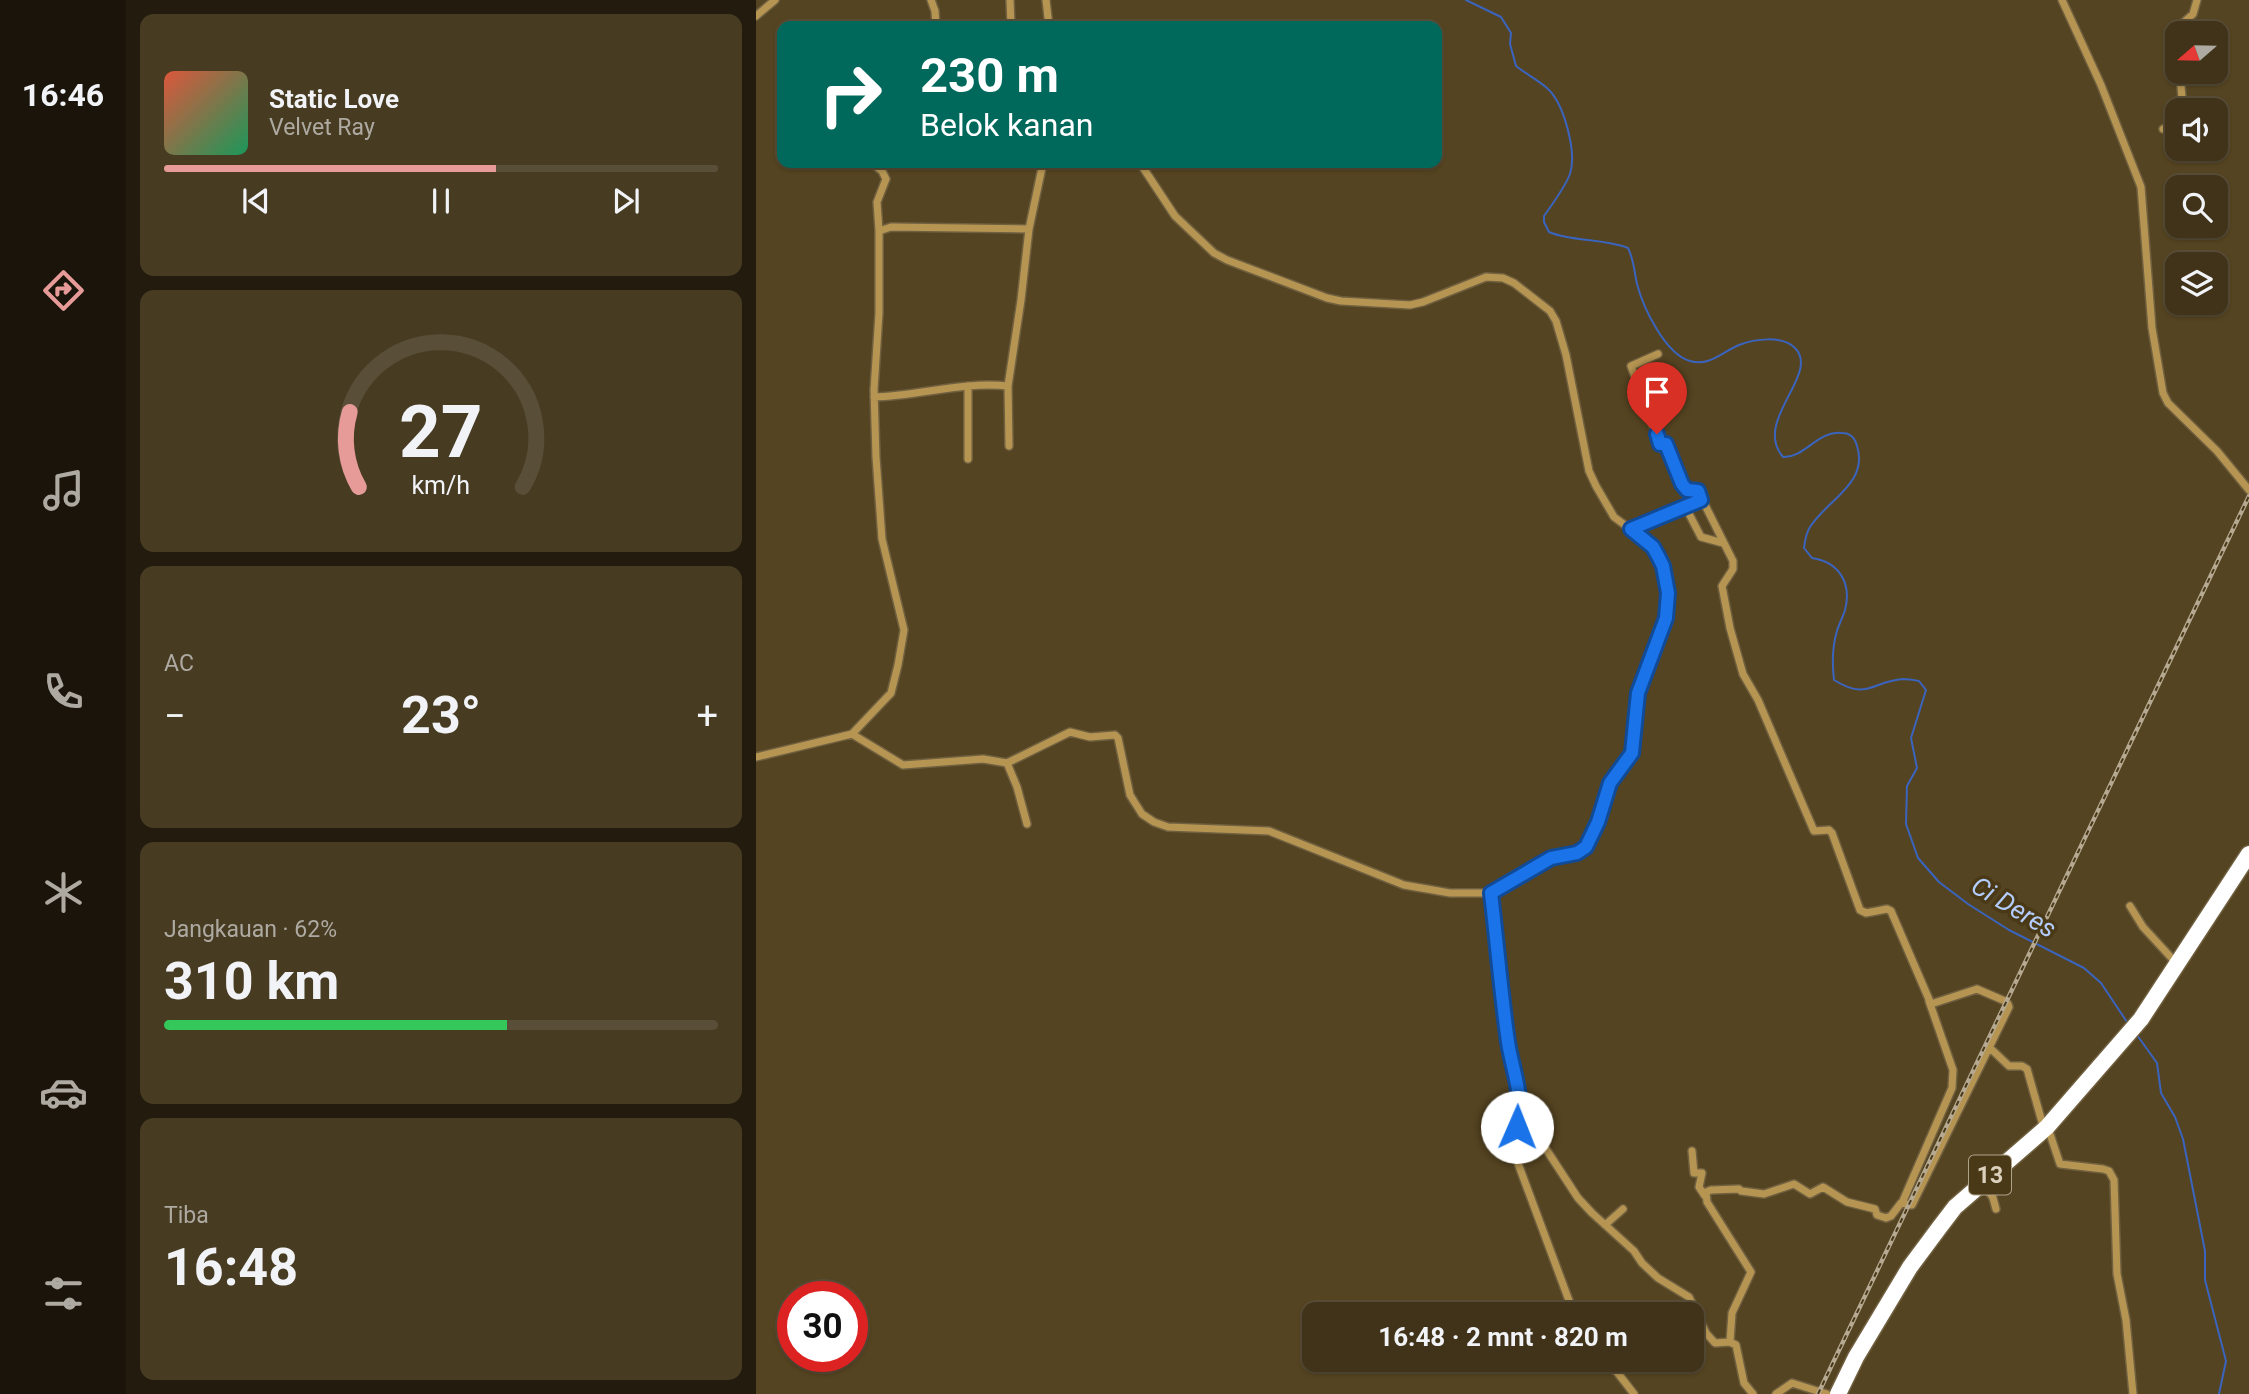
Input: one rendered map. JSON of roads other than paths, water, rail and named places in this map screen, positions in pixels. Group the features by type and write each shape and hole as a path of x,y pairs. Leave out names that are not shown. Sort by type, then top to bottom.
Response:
{"highway":[{"name":"13","path":"1838,1394 1864,1343 1910,1267 1938,1228 1955,1207 2046,1129 2141,1020 2249,854"}],"street":[{"path":"756,16 775,0"},
{"path":"931,0 936,21"},
{"path":"1010,0 1011,21"},
{"path":"1046,0 1048,21"},
{"path":"2063,0 2101,85 2141,187 2152,328 2163,393 2168,403 2217,451 2249,489"},
{"path":"2185,21 2193,14 2197,0"},
{"path":"756,757 852,734 891,693 904,630 880,522 874,397 879,313 877,202 886,180 878,168"},
{"path":"1009,446 1007,386 1029,229 1042,168"},
{"path":"852,734 903,765 973,759 1007,763 1070,732 1090,737 1115,735 1118,738 1130,794 1142,814 1154,822 1184,829 1269,831 1404,885 1434,892 1491,893 1551,858 1577,853 1586,847 1598,822 1610,783 1632,753 1638,693 1666,618 1668,593 1663,566 1653,547 1615,517 1595,486 1589,471 1566,355 1554,315 1524,290 1503,278 1486,277 1410,305 1327,298 1214,253 1169,209 1143,168"},
{"path":"879,231 891,227 1029,229"},
{"path":"1658,354 1631,366 1660,444 1666,444 1682,484 1687,490 1698,491 1733,561 1733,569 1722,586 1743,674 1758,700 1814,831 1829,830 1832,833 1860,911 1891,911 1929,1001 1952,1070 1952,1087 1902,1203 1891,1216 1886,1218 1877,1215 1874,1209 1848,1203 1823,1187 1811,1194 1794,1184 1763,1195 1739,1189 1711,1190 1706,1192 1705,1196"},
{"path":"874,397 896,397 968,386 1007,386"},
{"path":"968,386 968,459"},
{"path":"1631,529 1701,500"},
{"path":"1685,506 1701,537 1723,542"},
{"path":"1007,763 1027,824"},
{"path":"1491,893 1508,1043 1519,1100 1519,1122 1514,1145 1517,1165 1569,1302"},
{"path":"2130,906 2143,927 2178,966"},
{"path":"1902,1203 1914,1204 2009,1007 2006,1002 1977,989 1934,1005 1929,1001"},
{"path":"1990,1048 2009,1066 2022,1066 2027,1070 2060,1164 2103,1169 2109,1171 2114,1180 2117,1274 2126,1320 2133,1394"},
{"path":"1500,1121 1519,1122"},
{"path":"1516,1132 1534,1136 1546,1149 1578,1198 1665,1284 1689,1297 1706,1333 1715,1343 1730,1342 1735,1345 1744,1383 1753,1394"},
{"path":"1692,1151 1693,1170 1695,1174 1702,1173 1699,1186 1751,1272 1731,1313 1730,1342"},
{"path":"1983,1182 1996,1209"},
{"path":"1605,1225 1623,1209"},
{"path":"1618,1372 1634,1394"},
{"path":"1776,1394 1792,1384 1827,1394"}],"waterway":[{"name":"Ci Deres","path":"1466,0 1501,17 1511,33 1510,44 1516,66 1547,88 1564,116 1572,165 1565,185 1544,216 1549,232 1628,248 1640,294 1650,317 1664,340 1681,357 1703,362 1739,345 1760,340 1783,341 1795,348 1801,359 1800,371 1775,428 1776,443 1783,457 1798,453 1833,433 1852,436 1859,459 1857,470 1852,481 1810,527 1804,548 1812,558 1836,569 1847,591 1845,610 1833,649 1834,680 1855,689 1870,688 1893,680 1919,681 1926,690 1911,738 1917,768 1907,786 1906,824 1918,858 1939,882 1968,904 2009,930 2084,968 2101,983 2127,1022"},
{"name":"Ci Deres","path":"2137,1035 2157,1063 2161,1093 2175,1117 2183,1139 2205,1251 2205,1280 2226,1361 2219,1394"}],"railway":[{"path":"1818,1394 2249,496"}]}
